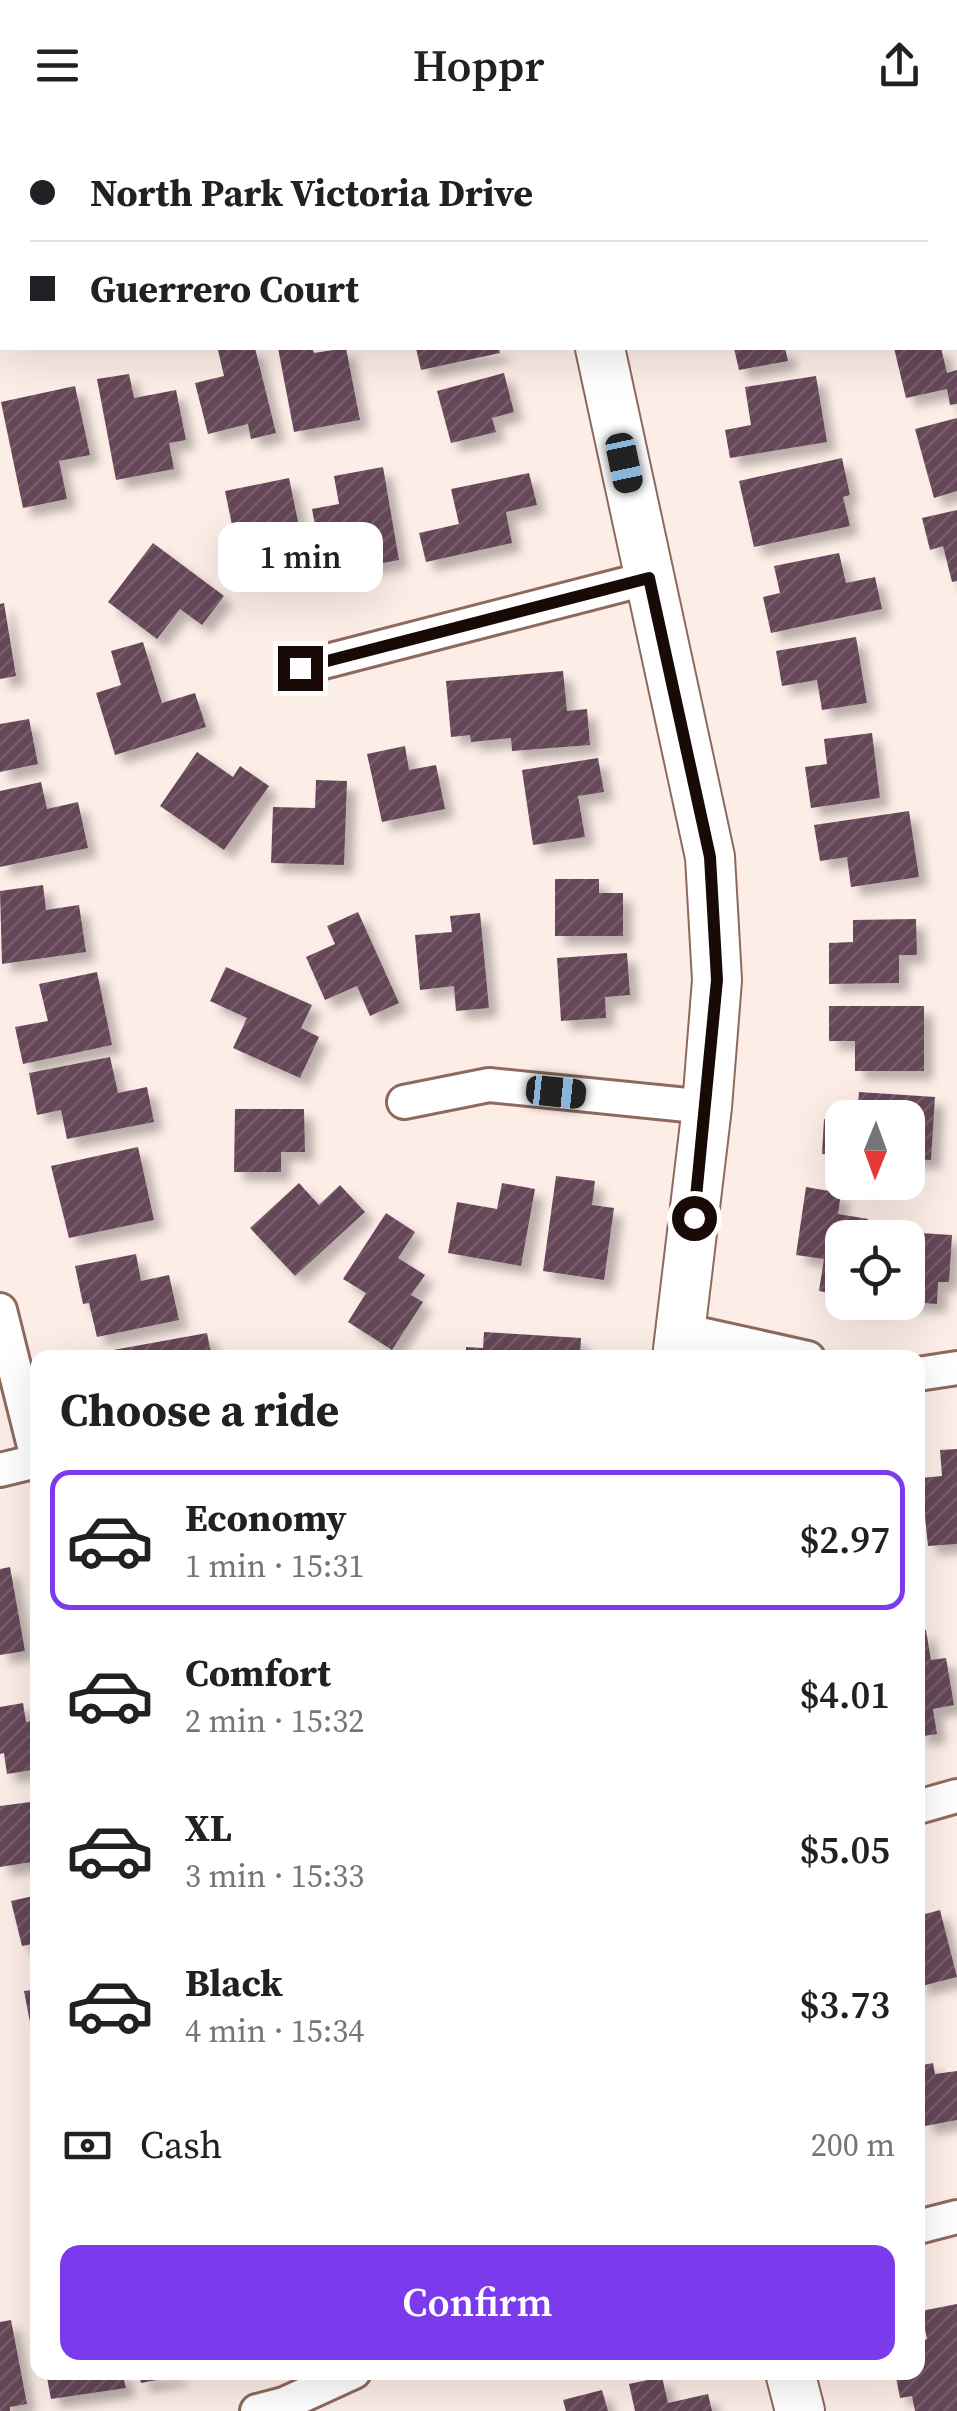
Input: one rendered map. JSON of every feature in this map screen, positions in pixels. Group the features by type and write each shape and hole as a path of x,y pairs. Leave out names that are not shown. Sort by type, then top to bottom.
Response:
{"main road":[{"path":"600,350 710,857 717,980 708,1107 679,1344"},
{"path":"792,2380 800,2411"}],"street":[{"path":"300,668 649,578"},
{"path":"404,1102 489,1086 708,1107"},
{"path":"0,1310 30,1433"},
{"path":"679,1344 734,1350"},
{"path":"925,1373 957,1368"},
{"path":"0,1470 30,1464"},
{"path":"925,1804 957,1796"},
{"path":"925,2225 957,2216"},
{"path":"272,2396 327,2380"}],"building":[{"path":"218,350 255,350 276,433 251,439 248,424 208,434 195,383 224,376"},
{"path":"278,350 314,353 346,350 360,420 294,432"},
{"path":"416,350 499,350 500,353 421,370"},
{"path":"734,350 785,350 788,361 739,370"},
{"path":"894,350 941,350 947,373 957,370 957,404 950,405 947,389 906,398"},
{"path":"504,373 514,412 492,418 496,432 451,443 437,391"},
{"path":"129,374 134,398 176,390 186,440 169,443 174,469 116,480 97,379"},
{"path":"816,376 827,442 730,458 725,430 751,425 745,387"},
{"path":"75,386 90,455 59,461 67,499 23,508 1,402"},
{"path":"957,418 957,491 934,498 915,429"},
{"path":"842,458 850,495 843,497 850,526 754,547 739,481"},
{"path":"383,467 399,560 367,566 364,551 346,555 349,570 324,574 312,509 339,504 334,476"},
{"path":"529,473 537,505 506,512 512,543 426,562 419,533 459,524 451,489"},
{"path":"289,478 308,570 272,577 268,554 239,559 225,491"},
{"path":"957,510 957,581 952,582 943,546 930,550 922,518"},
{"path":"153,543 224,596 202,625 180,609 157,639 108,602"},
{"path":"839,553 846,583 875,577 882,609 771,633 763,597 780,593 774,566"},
{"path":"4,603 16,676 0,679 0,604"},
{"path":"856,637 867,703 822,710 817,680 782,686 776,651"},
{"path":"143,642 162,703 195,693 206,727 115,755 96,693 121,685 111,651"},
{"path":"563,671 567,711 587,709 590,745 512,751 511,738 471,742 470,735 451,737 446,681"},
{"path":"29,719 38,764 0,772 0,724"},
{"path":"872,733 880,798 811,808 805,767 827,764 824,739"},
{"path":"405,746 409,770 436,765 445,809 382,822 367,754"},
{"path":"197,752 233,777 240,766 269,786 224,850 160,806"},
{"path":"598,758 604,792 578,796 585,837 533,845 522,770"},
{"path":"316,780 347,781 344,865 271,863 273,807 315,808"},
{"path":"41,782 47,809 78,802 88,848 0,867 0,791"},
{"path":"909,811 919,877 851,887 847,857 820,861 814,825"},
{"path":"555,879 599,879 599,893 623,893 623,936 555,936"},
{"path":"43,885 46,910 79,905 86,952 2,964 0,891"},
{"path":"358,912 399,1003 370,1016 357,986 325,1000 306,957 335,944 327,926"},
{"path":"480,913 489,1008 456,1011 454,986 420,990 415,935 452,932 450,916"},
{"path":"916,919 917,955 899,955 899,983 829,984 829,943 853,942 853,920"},
{"path":"627,953 630,995 605,997 606,1018 561,1021 557,958"},
{"path":"226,967 312,1005 301,1028 319,1037 300,1078 233,1048 247,1018 210,1001"},
{"path":"97,972 112,1045 23,1064 15,1027 48,1021 39,984"},
{"path":"829,1006 924,1006 924,1071 855,1071 855,1041 829,1041"},
{"path":"110,1057 118,1093 147,1087 154,1122 67,1139 61,1110 37,1115 29,1073"},
{"path":"859,1092 935,1097 931,1160 925,1160 925,1100 858,1100"},
{"path":"235,1109 304,1109 305,1152 281,1152 281,1172 234,1172"},
{"path":"824,1119 825,1119 825,1154"},
{"path":"138,1147 154,1220 69,1238 51,1166"},
{"path":"556,1176 595,1181 592,1205 614,1208 604,1280 543,1271"},
{"path":"299,1183 319,1205 340,1185 365,1212 295,1276 250,1228"},
{"path":"502,1183 535,1189 521,1266 448,1253 457,1202 497,1209"},
{"path":"806,1187 825,1190 825,1200 840,1200 838,1214 868,1219 825,1220 825,1292 819,1291 824,1259 796,1255"},
{"path":"386,1213 415,1232 398,1258 425,1275 411,1295 423,1302 392,1350 348,1322 366,1293 343,1279"},
{"path":"925,1233 952,1235 949,1282 938,1282 937,1304 925,1303"},
{"path":"136,1254 141,1281 169,1275 179,1320 97,1337 89,1303 83,1304 75,1266"},
{"path":"484,1332 581,1338 580,1350 466,1350 483,1348"},
{"path":"207,1333 210,1350 113,1350"},
{"path":"957,1449 957,1544 928,1546 925,1478 942,1476 940,1450"},
{"path":"10,1567 25,1651 0,1655 0,1569"},
{"path":"925,1630 931,1660 946,1658 954,1705 933,1709 937,1734 925,1736"},
{"path":"23,1703 26,1722 30,1721 30,1770 7,1774 4,1753 0,1754 0,1707"},
{"path":"30,1802 30,1862 0,1867 0,1806"},
{"path":"30,1897 30,1944 22,1946 11,1901"},
{"path":"940,1910 957,1977 925,1985 925,1914"},
{"path":"30,1990 30,2022 24,1991"},
{"path":"933,2063 935,2074 957,2071 957,2120 925,2126 925,2065"},
{"path":"957,2304 957,2411 915,2411 912,2396 900,2398 897,2380 925,2380 925,2310"},
{"path":"11,2320 27,2404 0,2411 0,2322"},
{"path":"47,2380 124,2380 126,2388 51,2399"},
{"path":"663,2380 668,2403 708,2394 712,2411 635,2411 629,2384"},
{"path":"602,2390 608,2411 566,2411 563,2400"}],"route":[{"path":"300,668 649,578 710,857 717,980 708,1107 694,1218"}]}
